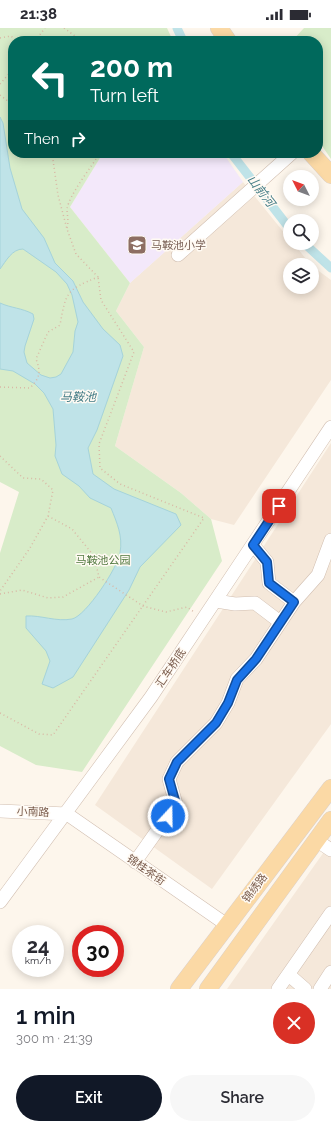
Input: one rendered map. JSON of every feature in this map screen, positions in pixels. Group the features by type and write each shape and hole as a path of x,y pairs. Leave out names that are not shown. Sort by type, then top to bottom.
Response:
{"main road":[{"path":"316,158 331,175"},
{"name":"锦绣路","path":"179,989 331,788"},
{"name":"锦绣路","path":"208,989 331,820"}],"street":[{"path":"178,255 286,158"},
{"name":"汇车桥底","path":"0,902 67,814 151,697 331,427"},
{"path":"135,862 176,804 169,779 177,762 216,723 228,703 237,680 256,659 294,602 318,575 331,540"},
{"path":"253,545 267,562 269,583 294,602"},
{"path":"216,601 235,604 255,603 280,622"},
{"name":"小南路","path":"0,811 67,814"},
{"name":"锦桂茶街","path":"67,814 227,925"},
{"path":"316,840 331,850"},
{"path":"278,989 329,921"},
{"path":"320,989 331,972"},
{"path":"289,975 305,989"}],"path":[{"path":"39,36 45,28"},
{"path":"64,28 75,36"},
{"path":"0,84 8,75"},
{"path":"0,95 8,101"},
{"path":"0,713 39,734 53,735 204,518 120,484 100,468 99,444 134,352 101,300 98,277 76,254 67,230 58,194 53,158"},
{"path":"67,230 69,219 67,210 75,191 97,158"},
{"path":"0,387 30,388 37,381 40,370 36,359 48,332 60,325 66,295 72,288 98,277"},
{"path":"0,456 23,478 41,479 53,490 48,516 30,548 0,593"},
{"path":"48,516 72,528 94,556 99,577 143,606 166,612 187,607 204,619"},
{"path":"0,593 22,590 48,598 63,597 99,577"}],"shaded area":[{"name":"马鞍池小学","path":"100,158 226,158 243,182 130,283 70,207"},
{"path":"243,182 283,231 283,250 299,250 305,258 283,258 283,294 319,294 319,271 331,280 331,380 234,525 211,519 181,493 115,446 144,347 116,311 130,283"},
{"path":"331,443 331,724 212,889 95,805"},
{"path":"331,842 331,989 227,989"}],"green space":[{"name":"马鞍池公园","path":"0,28 167,28 171,36 8,36 8,158 100,158 70,207 130,283 116,311 144,347 115,446 181,493 211,519 222,561 82,772 36,765 0,746 0,553 19,492 0,482"},
{"path":"304,28 331,28 331,159 323,147 323,36 297,36"}],"water":[{"name":"马鞍池","path":"0,117 3,123 10,168 22,209 44,238 55,263 73,281 83,302 103,329 120,345 123,356 97,430 88,448 93,474 114,489 176,514 181,525 140,567 129,590 73,677 53,688 42,684 50,661 46,651 26,628 26,616 66,620 78,616 93,600 114,569 120,553 121,541 119,530 111,508 90,498 79,486 62,474 55,456 56,445 53,409 44,393 35,384 13,371 0,369 0,303 25,310 33,314 34,319 24,352 27,363 41,375 50,378 61,374 73,352 75,331 78,322 72,295 67,284 56,272 23,249 12,253 0,269"}],"waterway":[{"name":"山前河","path":"177,28 181,36"},
{"name":"山前河","path":"235,158 283,220"},
{"name":"山前河","path":"312,250 331,268"}],"place":[{"name":"马鞍池小学","path":"137,245"}],"route":[{"path":"168,816 176,804 169,779 177,762 216,723 228,703 237,680 256,659 294,602 269,583 267,562 253,545 279,506"}]}
